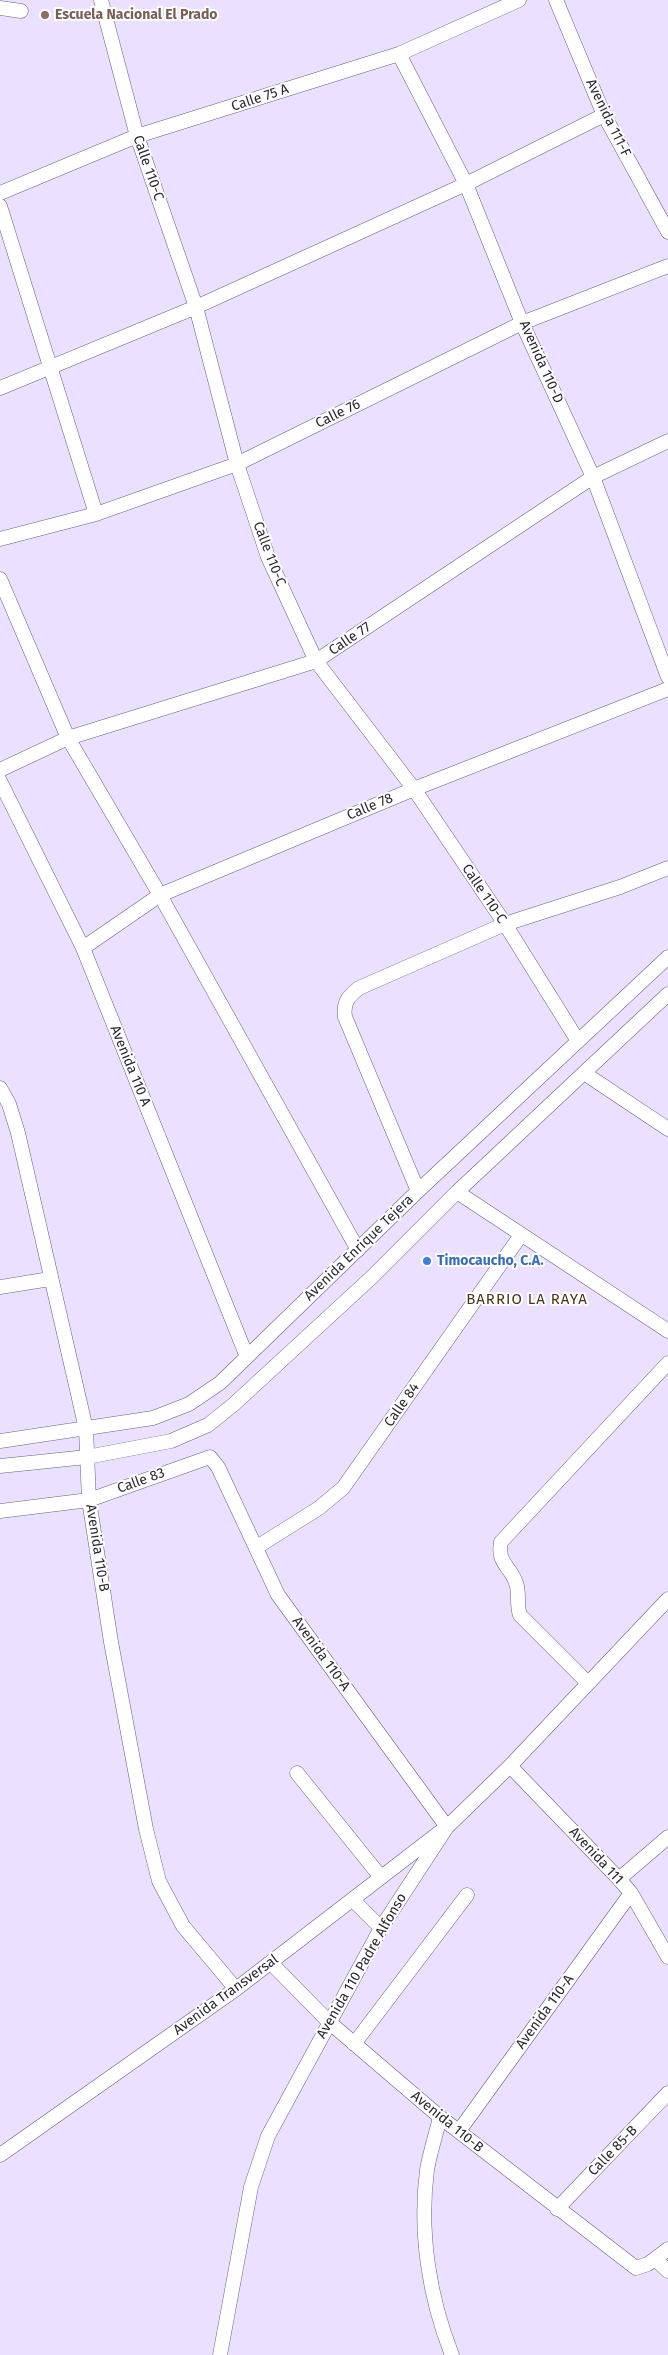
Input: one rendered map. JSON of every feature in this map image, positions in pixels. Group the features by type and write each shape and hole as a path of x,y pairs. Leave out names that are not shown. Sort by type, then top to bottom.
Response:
{"street":[{"name":"Calle 110-C","path":"101,0 137,136 196,307 237,464 268,557 316,661 414,789 505,924 578,1041"},
{"name":"Calle 75 A","path":"0,192 137,136 398,54 519,0"},
{"name":"Avenida 111-F","path":"556,0 604,115 668,232"},
{"path":"0,8 22,11"},
{"name":"Avenida 110-D","path":"398,54 466,184 522,323 593,477 668,678"},
{"path":"0,388 196,307 466,184 604,115"},
{"path":"0,206 96,514"},
{"name":"Calle 76","path":"0,539 96,514 237,464 522,323 668,266"},
{"name":"Calle 77","path":"0,770 68,738 316,661 593,477 668,441"},
{"path":"0,579 68,738 160,895 358,1250"},
{"name":"Calle 78","path":"83,948 160,895 414,789 668,689"},
{"name":"Avenida 110 A","path":"0,781 83,948 247,1357"},
{"path":"418,1190 345,1016 344,1006 348,996 359,988 505,924 620,887 668,868"},
{"name":"Avenida Enrique Tejera","path":"0,1441 86,1430 153,1418 189,1404 220,1383 418,1190 668,957"},
{"name":"Avenida Enrique Tejera","path":"0,1466 86,1457 171,1441 208,1425 234,1405 317,1328 457,1192 668,994"},
{"path":"584,1073 668,1129"},
{"name":"Avenida 110-B","path":"0,1088 9,1104 18,1133 86,1430 89,1500 111,1642 146,1829 159,1881 183,1926 236,1989"},
{"path":"457,1192 668,1332"},
{"name":"Calle 84","path":"257,1547 319,1508 343,1488 521,1235"},
{"path":"0,1287 50,1279"},
{"path":"588,1684 520,1615 517,1584 500,1558 501,1542 668,1363"},
{"name":"Calle 83","path":"0,1511 89,1500 204,1458 210,1457 218,1467"},
{"name":"Avenida 110-A","path":"218,1467 278,1595 447,1828"},
{"name":"Avenida 110 Padre Alfonso","path":"220,2355 251,2187 268,2136 380,1928 447,1828 510,1766 668,1600"},
{"name":"Avenida 111","path":"510,1766 631,1893 668,1957"},
{"path":"297,1773 380,1876"},
{"name":"Avenida Transversal","path":"0,2155 236,1989 352,1900 380,1876 447,1828"},
{"path":"619,1879 668,1837"},
{"name":"Avenida 110-A","path":"459,2131 631,1893"},
{"path":"354,2044 467,1895"},
{"path":"352,1900 380,1928"},
{"name":"Avenida 110-B","path":"271,1963 329,2022 354,2044 440,2117 557,2209 636,2268 642,2267 654,2259"},
{"name":"Calle 85-B","path":"557,2209 668,2093"},
{"path":"440,2117 427,2170 425,2228 428,2276 444,2336 452,2355"},
{"path":"668,2249 654,2259 668,2271"}],"place":[{"name":"Escuela Nacional El Prado","path":"45,15"},
{"name":"Timocaucho, C.A.","path":"427,1261"}],"district":[{"name":"BARRIO LA RAYA","path":"527,1300"}]}
